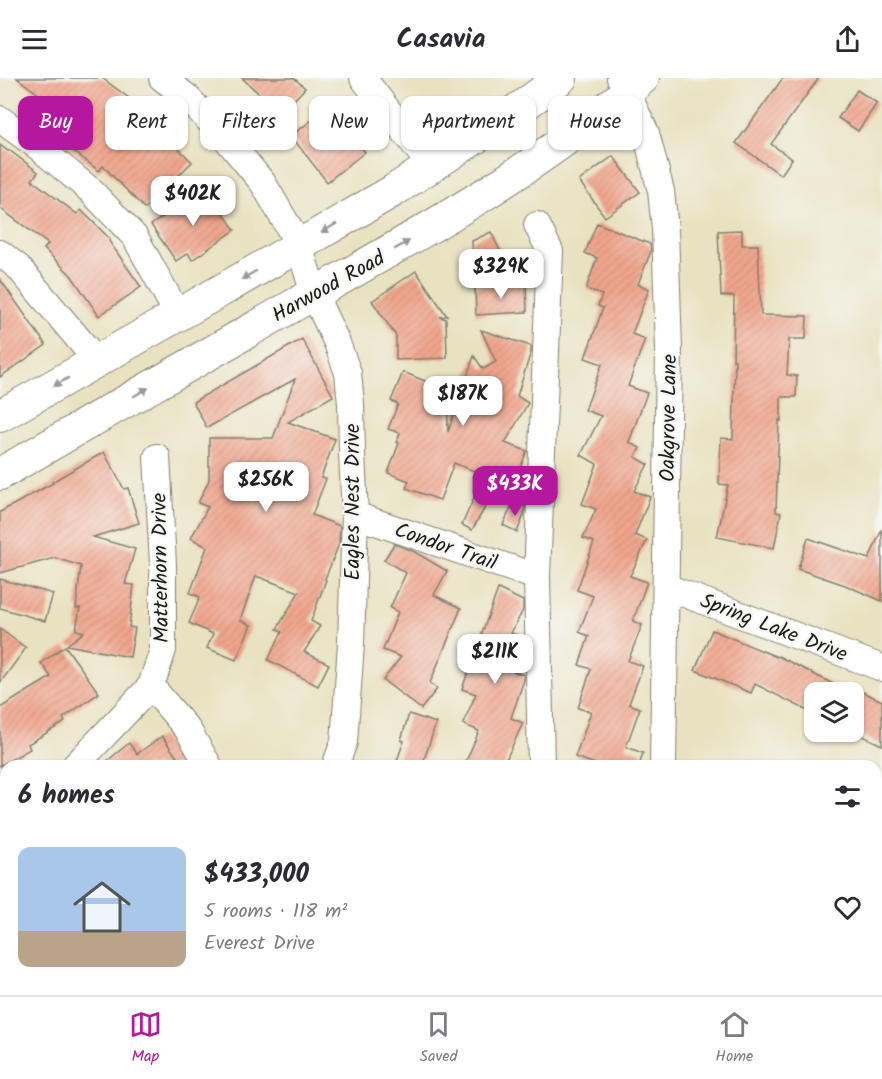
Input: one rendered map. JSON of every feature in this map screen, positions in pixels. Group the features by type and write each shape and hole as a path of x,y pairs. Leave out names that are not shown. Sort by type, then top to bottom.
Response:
{"main road":[{"path":"0,416 396,189 561,78"},
{"name":"Harwood Road","path":"0,474 417,236 560,143 630,83"}],"street":[{"name":"Eagles Nest Drive","path":"162,78 187,97 263,183 299,245 314,294 337,343 348,374 355,515 351,644 344,742 337,760"},
{"path":"363,78 432,166"},
{"name":"Oakgrove Lane","path":"630,83 661,191 665,229 669,349 663,760"},
{"path":"0,119 90,190 135,237 178,315"},
{"path":"537,225 550,251 537,577 541,760"},
{"path":"0,253 18,267 97,362"},
{"name":"Matterhorn Drive","path":"151,686 163,650 163,564 157,457"},
{"name":"Condor Trail","path":"355,515 537,577"},
{"name":"Spring Lake Drive","path":"666,587 882,668"},
{"path":"81,760 151,686 188,730 206,760"}],"building":[{"path":"17,78 102,78 126,96 105,96 105,150 180,150 192,162 145,209 103,166 99,171 72,150 93,150 93,96 41,96"},
{"path":"242,78 294,78 305,88 297,97 262,96"},
{"path":"783,78 819,78 771,144 792,159 781,175 736,143"},
{"path":"857,90 877,103 858,131 838,118"},
{"path":"309,122 309,150 363,150 365,152 327,182 297,144 297,131"},
{"path":"0,145 38,172 32,180 77,214 81,210 110,239 109,241 141,287 99,316 71,275 44,249 48,244 0,208"},
{"path":"613,156 640,192 605,217 579,181"},
{"path":"206,188 235,230 192,260 188,253 176,261 151,225"},
{"path":"597,223 650,244 651,251 638,284 649,289 632,334 645,339 628,386 647,393 629,442 640,448 635,457 648,464 634,491 650,497 635,535 647,540 630,576 647,582 633,621 642,625 628,661 643,666 629,704 640,708 626,747 643,753 641,760 584,760 575,757 591,712 578,708 591,669 579,665 589,636 579,632 593,596 577,590 594,542 583,538 596,509 582,504 597,464 581,455 601,416 585,410 602,364 585,358 603,308 598,306 602,295 586,289 597,258 585,253"},
{"path":"742,230 742,245 758,245 761,315 807,316 806,339 789,339 787,375 797,376 796,397 781,397 776,512 781,513 774,548 717,537 728,485 719,484 721,438 733,439 735,360 733,360 734,296 721,296 718,231"},
{"path":"491,232 505,261 474,276 472,241"},
{"path":"416,271 447,316 440,317 446,319 447,358 396,360 396,336 372,301"},
{"path":"0,279 46,345 0,377"},
{"path":"526,284 527,312 476,315 475,287"},
{"path":"481,330 531,346 517,396 528,403 505,443 527,451 513,486 501,480 472,530 462,525 484,475 454,463 440,500 406,488 409,481 388,473 399,443 397,442 400,433 388,429 398,404 391,401 403,372 447,390 448,432 474,356 483,369 496,362"},
{"path":"302,339 333,396 288,422 335,439 321,478 326,479 312,515 340,526 339,544 311,621 320,626 304,652 329,664 318,686 268,660 282,632 277,629 299,592 256,576 240,620 251,625 236,660 207,648 213,634 189,623 200,597 190,593 207,547 191,538 208,507 198,503 209,480 209,438 273,438 295,379 207,428 193,402"},
{"path":"104,452 124,489 128,488 139,523 93,537 135,549 125,584 134,585 129,627 135,628 130,657 67,645 84,632 76,630 80,608 76,608 81,566 55,558 0,573 0,512"},
{"path":"514,501 525,506 517,532 503,525"},
{"path":"882,529 882,601 798,569 808,538 869,559"},
{"path":"394,544 413,551 447,571 434,595 461,608 430,683 437,689 421,709 383,680 401,657 383,650 398,612 390,608 406,573 384,560"},
{"path":"0,579 53,594 45,621 0,608"},
{"path":"498,589 523,601 523,610 511,633 523,637 512,671 524,675 524,680 511,718 523,723 506,760 467,760 479,731 463,724 476,694 462,689"},
{"path":"0,629 26,648 0,683"},
{"path":"712,630 778,656 829,682 804,682 804,709 755,684 751,693 695,670"},
{"path":"65,646 99,693 63,718 65,722 28,744 30,749 11,760 0,760 0,708 51,677 41,663"},
{"path":"864,693 882,701 882,745 864,737"},
{"path":"409,714 436,723 424,760 397,760 404,741 401,740"},
{"path":"162,736 179,760 108,760 129,743 137,754"}]}
